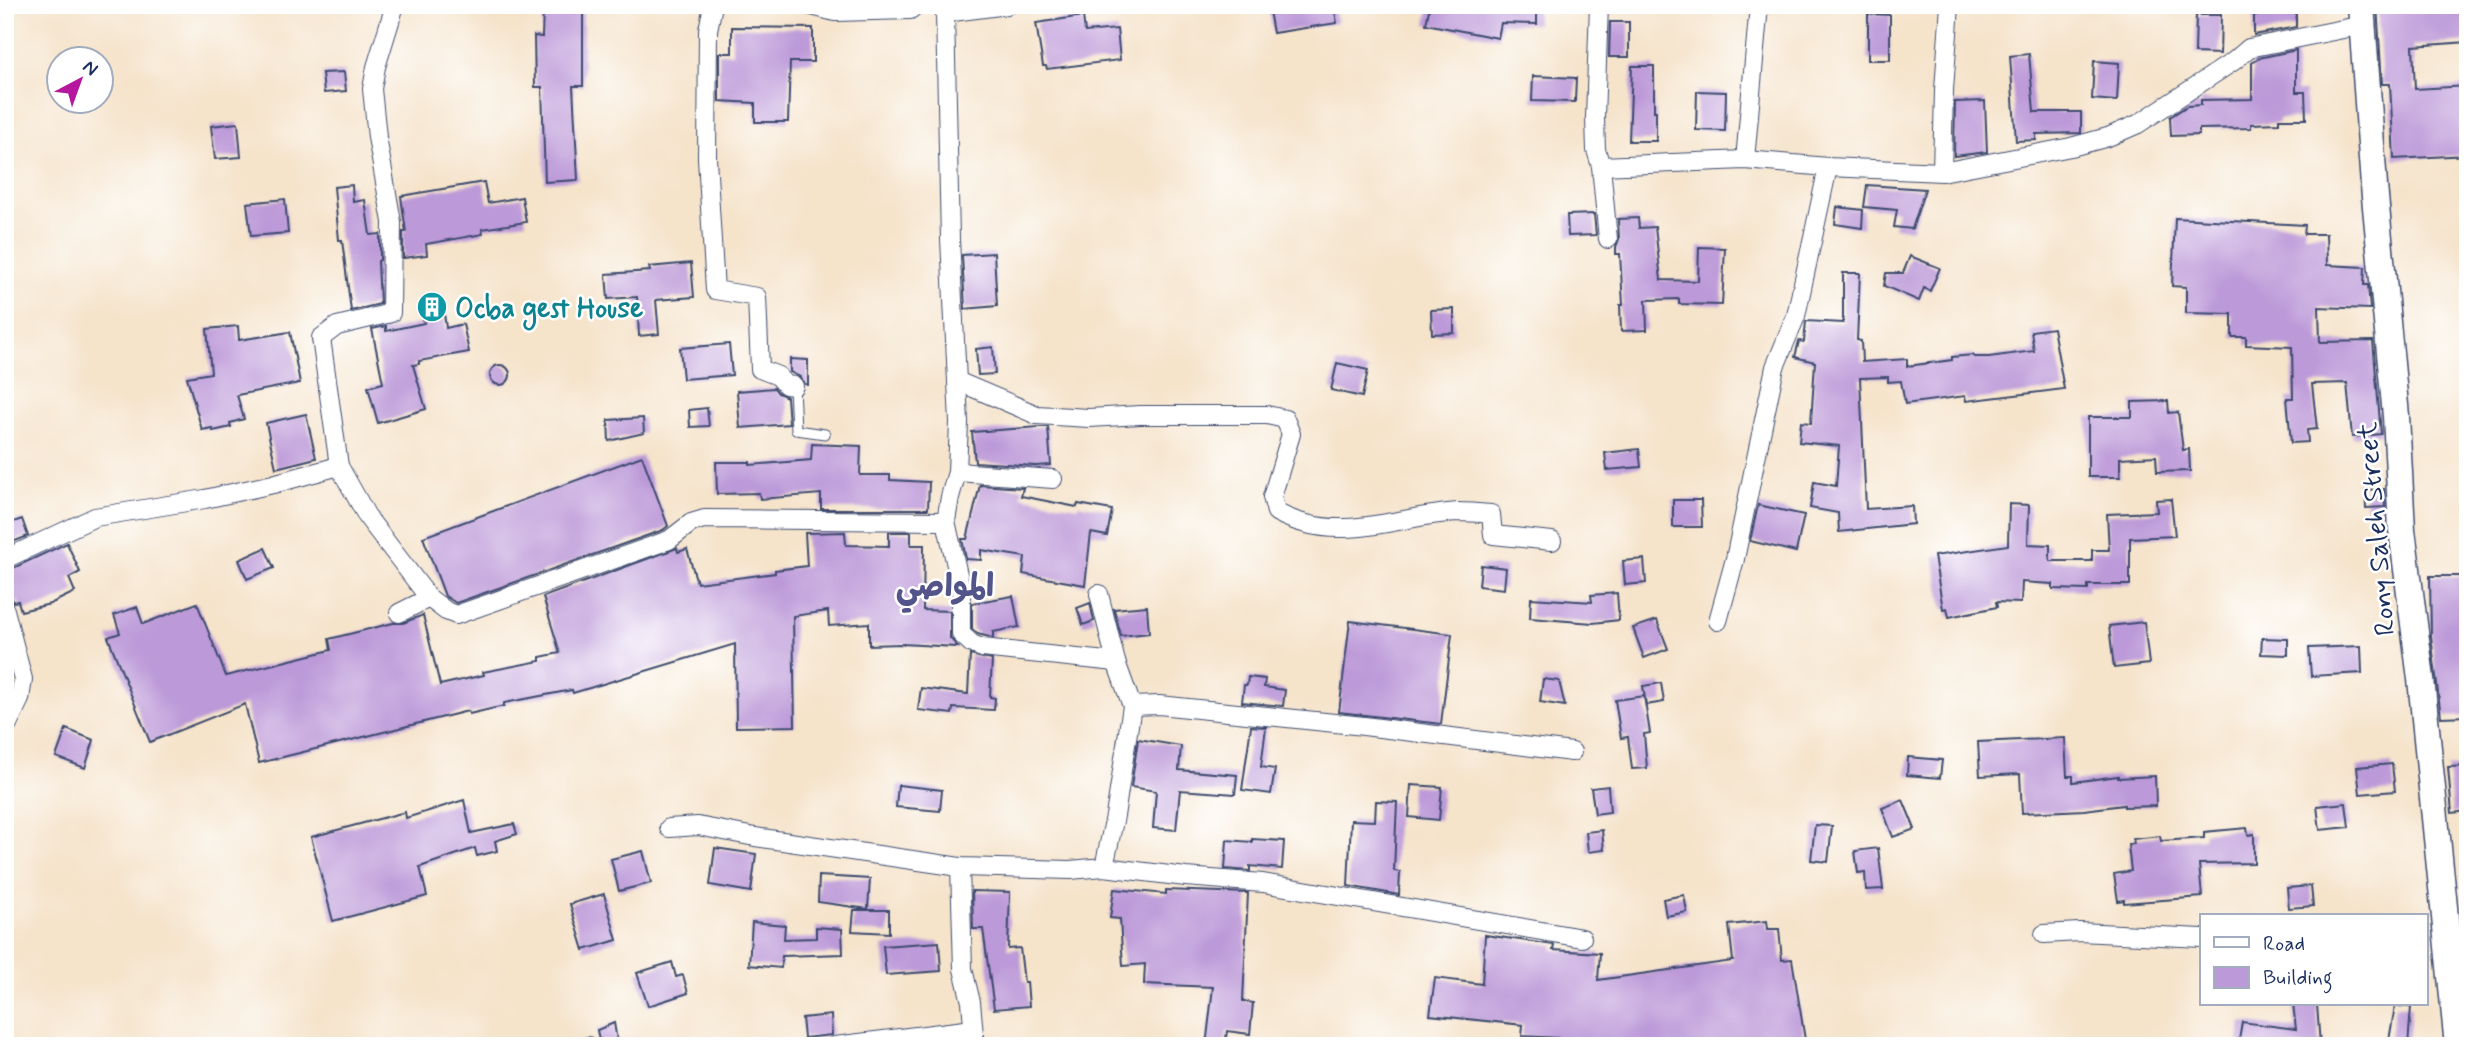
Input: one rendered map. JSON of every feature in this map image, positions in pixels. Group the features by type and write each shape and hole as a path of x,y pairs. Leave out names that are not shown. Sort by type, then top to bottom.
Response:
{"street":[{"path":"395,5 376,66 372,89 377,137 392,222 391,313 337,326 321,338 339,466 368,518 429,598 456,615 668,540 691,523 704,519 946,521"},
{"path":"713,5 708,30 707,158 715,290 757,297 760,369 778,376 786,385 794,386"},
{"path":"808,5 835,12 910,10 918,5 945,13 1007,5"},
{"path":"1599,5 1596,150 1601,166 1608,239"},
{"path":"1745,160 1759,5"},
{"path":"1942,172 1950,5"},
{"path":"945,13 950,239 959,422 957,472 946,521 961,588 961,634 972,644 982,648 1115,663"},
{"path":"1601,166 1745,160 1942,172 2071,148 2108,137 2138,124 2234,61 2249,48 2362,15"},
{"name":"Rony Saleh Street","path":"2362,15 2374,186 2396,416 2402,530 2418,651 2458,1046"},
{"path":"1718,621 1735,559 1776,368 1796,316 1828,167"},
{"path":"957,380 1037,415 1089,418 1140,415 1266,415 1285,419 1292,434 1272,497 1276,512 1293,521 1346,530 1459,512 1491,514 1493,535 1552,541"},
{"path":"5,559 95,517 205,499 339,466"},
{"path":"957,472 1053,480"},
{"path":"1099,594 1115,663 1132,706 1104,867"},
{"path":"399,613 429,598"},
{"path":"5,610 11,647 23,679 20,699 6,726"},
{"path":"1132,706 1158,705 1364,726 1573,752"},
{"path":"669,828 698,826 960,867 1070,870 1104,867 1263,883 1582,937"},
{"path":"835,1046 974,1037 971,1002 962,957 960,867"},
{"path":"2045,934 2079,932 2200,938"}],"lane":[{"path":"794,386 796,430 825,434"}],"building":[{"path":"1268,5 1334,5 1337,23 1273,33"},
{"path":"1430,5 1537,5 1537,24 1501,23 1498,38 1426,24"},
{"path":"2377,5 2468,5 2468,42 2413,46 2415,89 2468,86 2468,155 2394,159 2390,84 2382,84"},
{"path":"543,10 583,13 583,86 573,86 578,180 545,182 542,87 535,87 534,36 542,37"},
{"path":"2296,12 2296,27 2254,35 2254,15"},
{"path":"1868,14 1890,15 1890,60 1868,60"},
{"path":"2196,15 2221,15 2220,54 2195,53"},
{"path":"1083,16 1085,32 1117,29 1120,60 1047,69 1043,66 1036,23"},
{"path":"1610,22 1629,22 1629,57 1609,57"},
{"path":"732,27 813,28 813,62 790,62 788,122 755,122 755,103 719,101 719,53 732,53"},
{"path":"2296,50 2296,92 2305,92 2306,119 2279,119 2279,123 2251,124 2251,128 2199,129 2199,135 2171,136 2170,117 2187,106 2201,105 2201,100 2252,99 2252,62"},
{"path":"2029,54 2034,112 2081,112 2081,133 2036,134 2036,140 2016,141 2010,56"},
{"path":"2094,61 2119,63 2117,101 2092,99"},
{"path":"1632,66 1654,66 1656,141 1629,141"},
{"path":"344,72 346,91 324,93 322,73"},
{"path":"1533,76 1576,78 1575,102 1532,101"},
{"path":"1697,91 1726,92 1725,131 1696,130"},
{"path":"1985,101 1987,152 1954,156 1955,102"},
{"path":"238,123 241,157 215,159 211,126"},
{"path":"484,182 488,203 522,197 526,222 482,229 483,234 426,244 427,255 403,258 403,232 406,232 401,196"},
{"path":"352,185 353,202 365,200 370,235 380,234 380,304 351,311 342,240 339,240 334,187"},
{"path":"1867,185 1925,189 1912,229 1894,227 1897,210 1864,207"},
{"path":"285,199 288,233 251,236 247,203"},
{"path":"1837,207 1863,210 1862,228 1835,224"},
{"path":"1594,214 1596,235 1568,236 1567,215"},
{"path":"1638,218 1639,228 1655,227 1661,280 1698,281 1699,247 1725,248 1722,305 1679,304 1679,299 1646,300 1647,330 1621,331 1620,305 1623,305 1620,254 1616,254 1619,239 1618,219"},
{"path":"2175,218 2305,225 2304,234 2326,234 2327,265 2365,267 2364,285 2368,285 2370,309 2319,307 2320,342 2373,341 2381,434 2352,437 2347,383 2312,384 2317,429 2307,430 2308,442 2291,443 2287,398 2293,398 2292,347 2246,345 2246,337 2232,337 2232,314 2186,313 2186,287 2172,286"},
{"path":"994,253 997,306 965,309 962,255"},
{"path":"1910,256 1940,268 1930,291 1924,288 1919,301 1884,286 1886,273 1903,273"},
{"path":"691,263 694,297 656,300 659,334 639,336 637,297 608,299 606,274 650,271 649,267"},
{"path":"1843,273 1860,273 1857,340 1861,341 1862,362 1907,359 1907,366 1952,360 1952,357 1989,357 2034,351 2031,331 2053,328 2064,389 1966,401 1965,396 1905,404 1901,381 1888,382 1888,377 1860,378 1866,509 1912,506 1913,524 1839,532 1838,513 1810,508 1814,482 1836,486 1839,446 1799,442 1801,422 1811,423 1815,362 1795,357 1799,341 1804,342 1806,321 1843,323"},
{"path":"442,299 446,328 463,324 469,352 419,361 419,364 413,365 426,409 378,423 368,387 383,383 372,329 386,326 386,331 424,323 420,302"},
{"path":"1454,309 1454,333 1432,334 1431,310"},
{"path":"238,326 239,340 290,332 300,383 237,395 244,419 230,423 231,427 213,431 212,428 202,430 187,377 211,373 207,329"},
{"path":"729,344 732,375 683,379 680,348"},
{"path":"993,347 995,374 978,375 976,349"},
{"path":"790,359 808,360 808,385 790,372"},
{"path":"1337,363 1368,370 1362,397 1331,390"},
{"path":"500,365 507,368 510,375 507,382 500,385 493,382 490,375 493,368"},
{"path":"774,388 787,397 789,424 740,428 737,391"},
{"path":"2168,401 2169,413 2178,412 2183,450 2189,449 2190,471 2157,472 2156,456 2120,458 2120,477 2088,477 2088,417 2132,417 2132,402"},
{"path":"707,408 709,426 690,427 689,410"},
{"path":"306,414 316,458 276,468 266,423"},
{"path":"643,418 644,433 609,441 608,420"},
{"path":"1048,427 1051,465 975,462 972,432"},
{"path":"812,444 861,446 860,475 890,475 890,480 929,482 928,509 821,509 821,494 760,499 759,493 717,494 716,462 750,462 750,465 811,460"},
{"path":"1639,449 1641,467 1607,470 1605,453"},
{"path":"642,456 668,526 663,530 456,603 445,596 423,537"},
{"path":"980,485 1023,488 1021,496 1077,507 1078,504 1112,510 1107,536 1091,533 1085,585 1023,574 1025,557 981,550 981,560 966,559 962,539 967,539"},
{"path":"2384,489 2385,507 2366,508 2365,490"},
{"path":"2171,499 2175,536 2130,538 2130,585 2088,585 2088,590 2053,589 2053,584 2022,582 2021,603 1996,602 1997,607 1949,617 1947,608 1943,609 1934,556 2008,545 2009,504 2029,505 2028,544 2050,545 2050,561 2092,561 2092,550 2109,550 2107,514 2157,512 2156,500"},
{"path":"1673,500 1701,500 1702,527 1673,527"},
{"path":"1758,505 1804,515 1796,552 1750,541"},
{"path":"22,519 28,536 5,545 5,525"},
{"path":"845,532 846,545 889,546 889,532 911,532 911,545 924,545 923,610 950,611 950,638 958,647 869,645 869,623 829,626 828,611 793,616 795,726 736,727 735,644 573,693 572,690 504,703 504,706 469,714 468,711 259,763 245,704 150,742 108,637 120,633 114,615 137,607 143,624 197,603 226,676 331,650 329,639 393,623 403,623 423,615 440,685 484,675 483,672 540,661 540,657 560,653 543,597 677,548 678,552 687,549 697,583 775,573 775,570 807,566 805,533"},
{"path":"67,543 80,572 69,578 75,592 50,604 21,611 18,601 13,602 6,576 13,568"},
{"path":"265,548 274,568 247,579 239,560"},
{"path":"1644,559 1646,583 1625,585 1623,561"},
{"path":"1481,565 1506,568 1504,589 1479,586"},
{"path":"2430,576 2468,576 2468,716 2441,717 2431,636"},
{"path":"1617,593 1619,620 1593,623 1530,618 1531,598 1592,602 1591,595"},
{"path":"1013,596 1019,627 993,632 993,638 978,634 972,629 972,603"},
{"path":"1090,603 1094,621 1083,625 1077,608"},
{"path":"1147,606 1149,633 1121,636 1114,609"},
{"path":"1657,620 1668,649 1644,658 1633,628"},
{"path":"1350,621 1452,634 1441,724 1339,712"},
{"path":"2144,622 2149,664 2114,668 2109,626"},
{"path":"2262,638 2288,639 2288,655 2261,654"},
{"path":"2361,646 2362,673 2311,676 2309,648"},
{"path":"970,655 992,660 990,697 995,698 994,710 953,708 952,714 918,710 921,688 968,694"},
{"path":"1248,677 1265,679 1264,687 1285,690 1283,706 1242,702"},
{"path":"1543,679 1559,681 1565,706 1540,702"},
{"path":"1661,683 1664,702 1646,705 1643,686"},
{"path":"1644,696 1650,733 1644,734 1647,768 1632,769 1628,737 1621,738 1615,700"},
{"path":"1251,726 1266,727 1261,767 1275,769 1271,794 1242,790"},
{"path":"66,729 94,740 85,768 56,757"},
{"path":"2065,738 2067,776 2073,776 2073,782 2118,776 2155,776 2156,806 2124,805 2022,813 2020,774 1980,776 1978,742"},
{"path":"1138,739 1181,746 1179,770 1237,775 1235,794 1180,790 1176,830 1153,828 1156,791 1131,787"},
{"path":"1908,757 1942,760 1940,778 1907,775"},
{"path":"2392,764 2395,791 2360,794 2357,767"},
{"path":"2468,766 2468,811 2452,813 2448,767"},
{"path":"898,785 942,790 940,811 896,807"},
{"path":"1411,785 1442,787 1439,820 1409,817"},
{"path":"1608,786 1610,812 1595,814 1591,788"},
{"path":"464,800 471,833 514,824 517,834 495,841 497,851 477,856 475,848 420,867 427,896 333,921 311,837 405,812 406,818"},
{"path":"1903,800 1915,829 1893,837 1882,808"},
{"path":"1376,801 1397,802 1394,871 1400,872 1399,895 1348,886 1351,820 1375,821"},
{"path":"2346,803 2349,827 2320,830 2317,806"},
{"path":"1815,825 1832,826 1828,862 1811,860"},
{"path":"2247,828 2248,835 2254,834 2254,863 2199,864 2202,897 2124,903 2124,900 2118,901 2114,874 2131,871 2128,845 2134,844 2133,839 2160,836 2161,841 2204,838 2204,832"},
{"path":"1602,830 1604,850 1588,852 1586,832"},
{"path":"1252,839 1284,841 1282,869 1250,866 1250,871 1225,869 1227,840 1252,842"},
{"path":"715,848 756,854 751,892 710,885"},
{"path":"1878,848 1883,889 1866,890 1865,872 1858,873 1855,851"},
{"path":"643,851 651,883 619,891 611,859"},
{"path":"819,876 870,879 868,909 818,902"},
{"path":"2311,886 2313,906 2289,908 2287,888"},
{"path":"1114,889 1166,894 1166,890 1248,893 1243,1001 1253,1003 1250,1034 1227,1031 1225,1046 1206,1046 1213,987 1144,984 1145,964 1123,966 1120,919 1110,918"},
{"path":"972,891 1010,892 1008,949 1020,948 1029,1006 994,1009 983,929 973,929"},
{"path":"604,894 617,940 584,950 570,904"},
{"path":"1684,895 1687,912 1666,916 1663,899"},
{"path":"854,910 889,910 889,933 852,931"},
{"path":"1767,921 1768,929 1779,929 1782,960 1792,959 1806,1046 1558,1046 1558,1038 1522,1036 1523,1025 1430,1015 1435,978 1482,984 1485,935 1554,945 1553,950 1600,953 1598,980 1733,961 1729,925"},
{"path":"752,922 785,925 784,939 816,938 816,927 842,929 843,954 782,956 781,968 749,965"},
{"path":"939,942 941,971 886,975 883,946"},
{"path":"672,962 676,977 683,975 688,993 648,1006 637,973"},
{"path":"2293,1006 2317,1006 2320,1046 2238,1046 2242,1022 2296,1029"},
{"path":"2395,1006 2411,1007 2408,1046 2388,1046"},
{"path":"831,1015 832,1035 804,1038 802,1018"},
{"path":"614,1023 618,1046 600,1046 597,1030"}],"place":[{"name":"Ocba gest House","path":"432,307"}],"district":[{"name":"المواصي","path":"945,585"}]}
